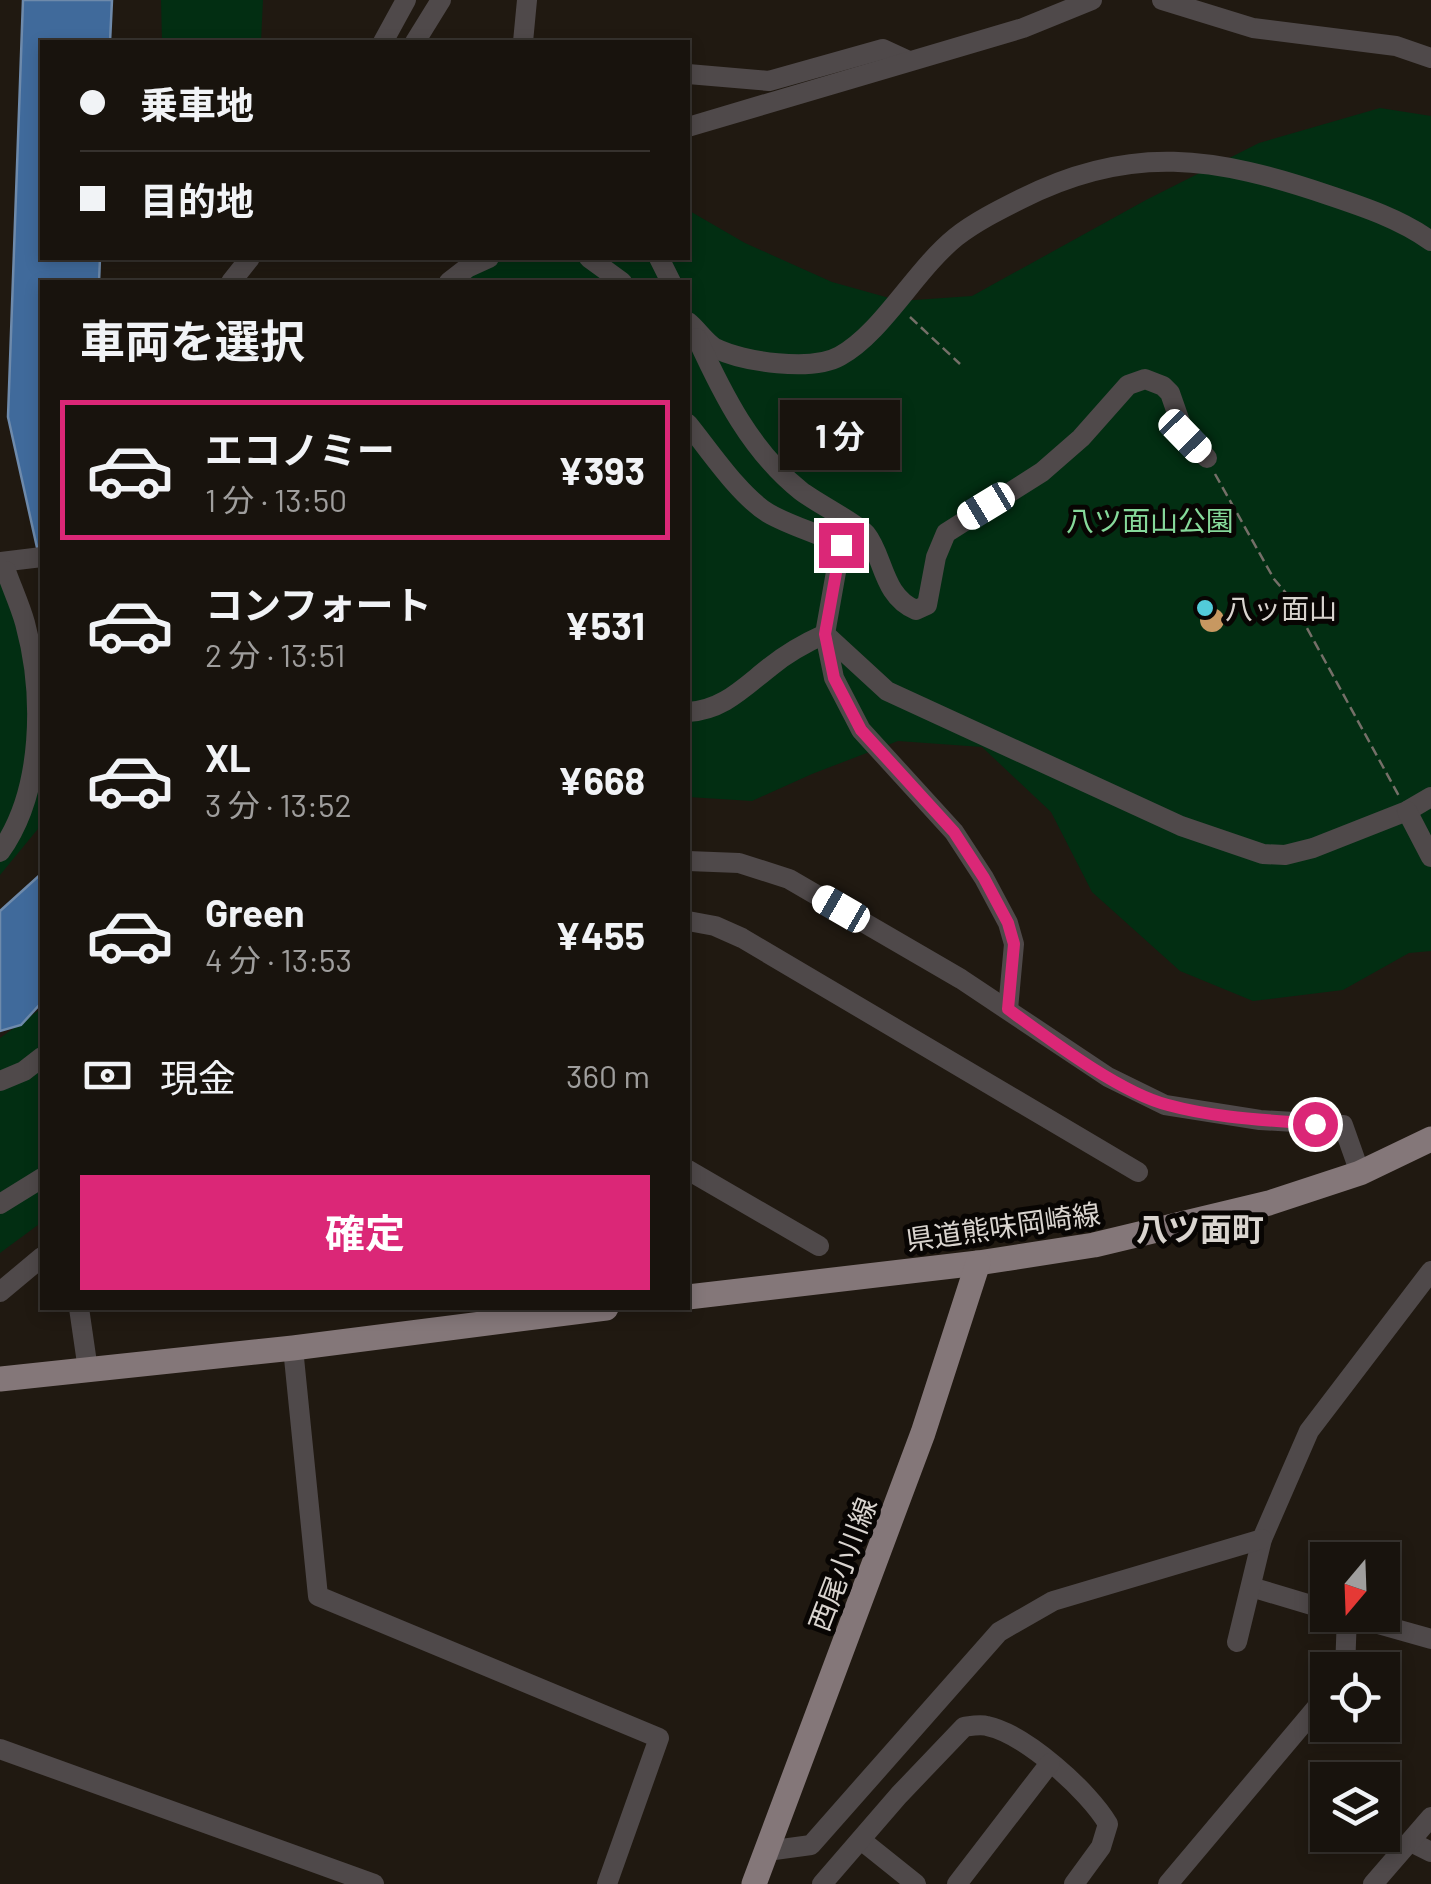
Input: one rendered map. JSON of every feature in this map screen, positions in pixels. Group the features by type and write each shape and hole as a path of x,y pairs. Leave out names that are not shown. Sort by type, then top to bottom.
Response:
{"main road":[{"name":"県道熊味岡崎線","path":"690,1297 978,1263 1094,1245 1269,1203 1360,1174 1431,1139"},
{"name":"西尾小川線","path":"754,1884 924,1433 978,1263"},
{"path":"0,1379 292,1348 569,1310"}],"street":[{"path":"384,40 406,0"},
{"path":"416,40 441,0"},
{"path":"523,40 527,0"},
{"path":"690,126 1022,28 1092,0"},
{"path":"1162,0 1252,28 1396,46 1431,58"},
{"path":"690,74 769,81 883,49 909,60"},
{"path":"690,323 713,347 787,365 838,358 868,333 928,261 960,234 1053,183 1146,160 1206,163 1266,174 1382,214 1431,242"},
{"path":"233,280 248,260"},
{"path":"452,280 486,260"},
{"path":"592,260 619,280"},
{"path":"690,325 750,440 787,479 867,534 891,587 905,604 916,610 927,606 936,558 946,533 1042,472 1080,438 1128,384 1145,379 1170,393 1185,436 1206,458"},
{"path":"690,426 758,505 785,522 808,528 841,545"},
{"path":"846,521 825,634 834,678 861,730 954,832 1008,923 1014,944 1008,1009"},
{"path":"0,562 35,558"},
{"path":"0,572 6,571 24,622 34,671 36,729 29,788 10,838 0,852"},
{"path":"825,634 887,692 1111,796 1181,826 1263,854 1285,855 1313,848 1431,798"},
{"path":"690,712 724,703 771,665 825,634"},
{"path":"1407,811 1431,857"},
{"path":"690,860 739,863 789,879 1008,1009 1108,1077 1166,1105 1260,1120 1343,1125 1360,1174"},
{"path":"690,921 715,926 742,938 1138,1172"},
{"path":"0,1081 40,1059"},
{"path":"690,1171 819,1246"},
{"path":"0,1204 40,1179"},
{"path":"0,1292 40,1259"},
{"path":"1237,1642 1262,1540 1309,1430 1431,1270"},
{"path":"79,1310 88,1370"},
{"path":"292,1348 318,1596 659,1738 608,1884"},
{"path":"767,1851 811,1846 999,1632 1053,1601 1262,1540"},
{"path":"1250,1587 1310,1605"},
{"path":"1400,1630 1431,1639"},
{"path":"1168,1884 1310,1715"},
{"path":"822,1884 964,1727 984,1725 1006,1732 1050,1763 1094,1801 1108,1824 1101,1848 1078,1883"},
{"path":"0,1748 374,1884"},
{"path":"957,1884 1050,1763"},
{"path":"1372,1884 1431,1817"},
{"path":"861,1840 916,1884"},
{"path":"1411,1842 1431,1852"}],"path":[{"path":"894,302 960,364"},
{"path":"1206,458 1274,580 1291,599 1407,811"}],"green space":[{"path":"161,0 263,0 261,40 162,40"},
{"name":"八ツ面山公園","path":"1380,108 1431,116 1431,951 1409,953 1343,990 1253,1001 1180,971 1092,892 1051,812 982,747 898,741 752,801 690,797 690,280 450,280 476,260 690,260 690,211 745,243 832,282 900,301 972,296 1259,143"},
{"path":"0,571 18,575 40,646 40,826 0,875"},
{"path":"40,1009 40,1223 0,1253 0,1038"}],"water":[{"path":"23,0 112,0 110,40 40,40 40,260 100,260 99,280 40,280 40,561 8,417"},
{"path":"40,875 40,1004 21,1025 0,1031 0,911"}],"building":[{"path":"1212,608 1221,611 1221,629 1212,632 1203,629 1200,620 1203,611"}],"place":[{"name":"八ッ面山","path":"1205,608"}],"district":[{"name":"八ツ面町","path":"1200,1228"}],"route":[{"path":"841,545 825,634 834,678 861,730 954,832 1008,923 1014,944 1008,1009 1108,1077 1166,1105 1315,1124"}]}
